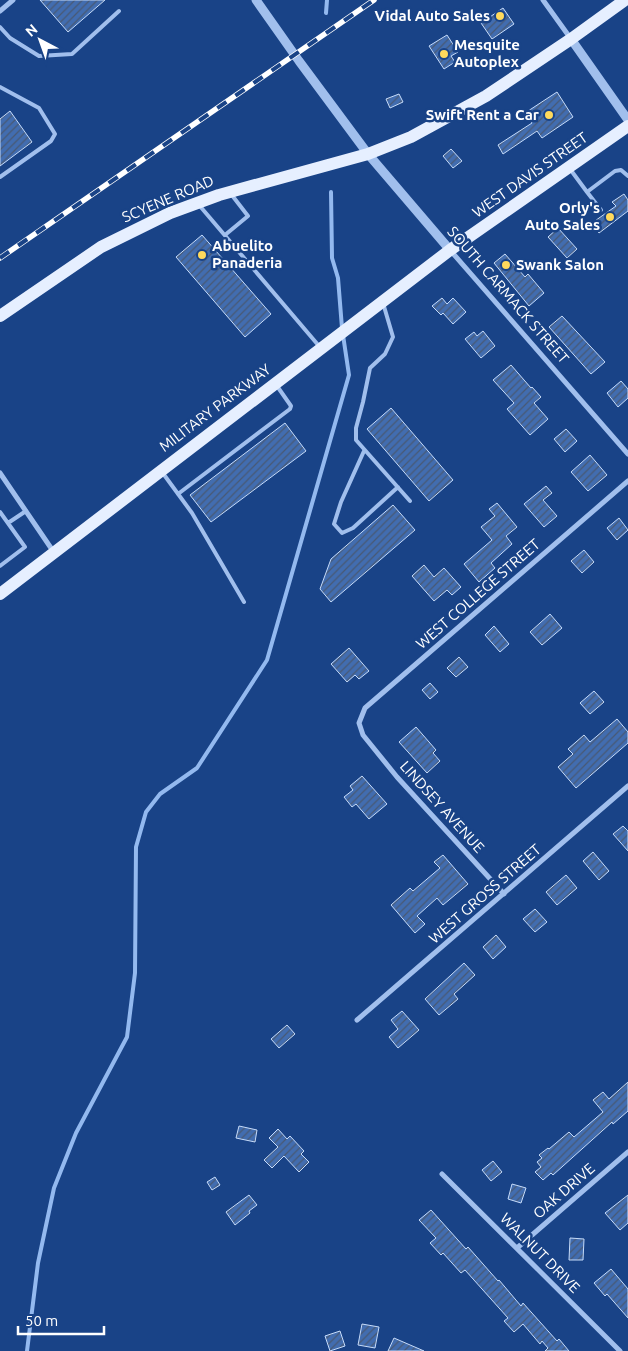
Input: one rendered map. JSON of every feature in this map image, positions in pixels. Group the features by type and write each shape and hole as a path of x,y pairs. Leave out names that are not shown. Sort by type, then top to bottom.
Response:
{"main road":[{"name":"SCYENE ROAD","path":"0,316 101,247 170,213 229,192 368,154 411,137 486,96 625,0"},
{"name":"WEST DAVIS STREET","path":"450,250 628,126"},
{"name":"MILITARY PARKWAY","path":"0,594 450,250"}],"street":[{"path":"0,11 12,0"},
{"name":"SOUTH CARMACK STREET","path":"256,0 368,154 628,454"},
{"path":"544,0 628,120"},
{"path":"1,476 54,553"},
{"name":"WEST COLLEGE STREET","path":"363,735 359,723 365,708 628,481"},
{"name":"LINDSEY AVENUE","path":"363,735 397,777 504,894"},
{"name":"WEST GROSS STREET","path":"357,1020 628,786"},
{"name":"OAK DRIVE","path":"518,1248 628,1152"},
{"name":"WALNUT DRIVE","path":"442,1174 620,1351"}],"lane":[{"path":"0,27 10,38 39,56 72,54 119,11"},
{"path":"0,87 39,108 55,134 51,141 0,177"},
{"path":"569,167 601,210"},
{"path":"587,192 615,171 621,170 628,176"},
{"path":"225,235 248,216 229,192"},
{"path":"198,203 225,235 326,344"},
{"path":"382,301 393,337 386,354 370,368 356,428 356,440 410,501"},
{"path":"178,494 290,409 291,406 274,383"},
{"path":"364,451 341,502 334,524 342,534 353,528 398,487"},
{"path":"161,470 192,513 244,602"},
{"path":"8,523 26,511"},
{"path":"0,512 25,547 0,566"}],"building":[{"path":"40,0 105,0 68,32"},
{"name":"Vidal Auto Sales","path":"503,8 514,24 492,39 481,23"},
{"name":"Mesquite Autoplex","path":"447,35 458,52 451,56 455,62 444,69 429,46"},
{"name":"Swift Rent a Car","path":"557,92 573,117 542,138 537,131 503,154 498,145 532,123 525,113"},
{"path":"399,94 403,102 390,108 386,99"},
{"path":"10,111 32,142 0,166 0,119"},
{"path":"451,149 462,161 453,168 443,156"},
{"name":"Orly's Auto Sales","path":"624,194 628,200 628,211 599,233 592,223 616,206 612,202"},
{"path":"558,228 577,249 567,258 548,237"},
{"path":"202,235 271,314 245,337 176,257"},
{"path":"505,254 525,277 528,274 544,293 529,306 494,263"},
{"path":"442,298 447,304 453,298 466,312 453,324 443,313 441,315 432,306"},
{"path":"562,316 605,362 591,374 549,327"},
{"path":"483,331 495,346 481,358 465,339 474,332 477,336"},
{"path":"511,365 541,397 534,403 548,419 530,435 507,409 514,403 493,380"},
{"path":"621,381 628,389 628,398 618,407 607,393"},
{"path":"391,408 453,480 429,501 367,429"},
{"path":"285,423 306,451 211,522 190,495"},
{"path":"566,429 577,441 565,452 554,439"},
{"path":"590,455 607,475 588,491 571,472"},
{"path":"546,486 552,493 543,500 557,516 544,527 524,504"},
{"path":"497,503 517,527 506,536 512,544 491,563 495,568 479,582 464,564 492,540 481,527 495,516 489,509"},
{"path":"393,505 415,530 331,602 320,589 331,559"},
{"path":"619,518 628,530 617,540 607,528"},
{"path":"584,550 594,562 582,573 571,561"},
{"path":"424,565 434,577 444,568 461,587 452,595 447,590 434,601 412,576"},
{"path":"550,614 562,628 542,645 530,632"},
{"path":"494,626 509,644 500,652 485,635"},
{"path":"349,648 369,671 359,679 355,675 347,682 331,664"},
{"path":"459,657 468,667 456,677 447,668"},
{"path":"430,683 438,692 430,699 422,690"},
{"path":"594,691 604,702 590,714 580,703"},
{"path":"617,719 628,732 628,743 576,788 558,767 573,754 568,749 584,735 590,742"},
{"path":"416,727 436,750 433,753 440,761 427,773 399,742"},
{"path":"362,776 387,804 369,819 356,804 352,807 344,797 353,790 350,786"},
{"path":"623,826 628,831 628,851 613,834"},
{"path":"593,852 609,871 599,880 583,861"},
{"path":"443,855 468,884 443,905 437,898 417,916 425,924 415,933 391,905 410,888 413,891 440,868 434,862"},
{"path":"566,875 577,888 557,905 546,892"},
{"path":"535,909 547,922 535,932 523,919"},
{"path":"496,935 506,947 493,959 483,947"},
{"path":"464,963 475,975 454,994 458,999 439,1015 425,999"},
{"path":"402,1011 419,1030 398,1048 389,1037 398,1029 391,1020"},
{"path":"287,1025 295,1034 279,1048 271,1039"},
{"path":"628,1082 628,1111 613,1124 612,1122 553,1175 551,1173 543,1180 535,1172 541,1167 537,1162 542,1158 539,1155 569,1132 574,1137 603,1112 593,1100 603,1092 609,1099"},
{"path":"239,1126 257,1130 255,1142 236,1138"},
{"path":"278,1129 287,1139 290,1136 304,1151 301,1154 309,1162 299,1172 284,1156 272,1168 264,1160 278,1147 269,1138"},
{"path":"493,1161 502,1172 491,1181 482,1170"},
{"path":"215,1177 220,1185 212,1190 207,1182"},
{"path":"512,1184 526,1188 521,1203 508,1199"},
{"path":"249,1195 257,1205 235,1225 226,1212"},
{"path":"628,1195 628,1223 620,1230 605,1213"},
{"path":"431,1210 466,1249 468,1247 499,1280 521,1306 523,1303 557,1341 559,1339 569,1351 545,1351 548,1348 542,1341 540,1344 523,1324 514,1332 504,1321 508,1318 465,1270 461,1273 443,1253 441,1255 430,1243 436,1238 419,1220"},
{"path":"570,1238 584,1239 583,1260 569,1260"},
{"path":"611,1269 628,1289 628,1318 607,1294 605,1296 594,1283"},
{"path":"362,1324 379,1327 375,1348 358,1345"},
{"path":"340,1331 345,1346 330,1351 325,1336"},
{"path":"394,1338 424,1351 388,1351"}],"waterway":[{"path":"326,13 327,0"},
{"path":"331,192 332,258 338,278 342,328"},
{"path":"27,1351 38,1263 54,1188 76,1133 127,1037 135,973 136,847 146,812 160,794 197,768 267,660 349,375 343,335"}],"railway":[{"path":"0,258 374,0"}],"place":[{"name":"Vidal Auto Sales","path":"500,16"},
{"name":"Mesquite Autoplex","path":"444,54"},
{"name":"Swift Rent a Car","path":"549,115"},
{"name":"Orly's Auto Sales","path":"610,217"},
{"name":"Abuelito Panaderia","path":"202,255"},
{"name":"Swank Salon","path":"506,265"}]}
